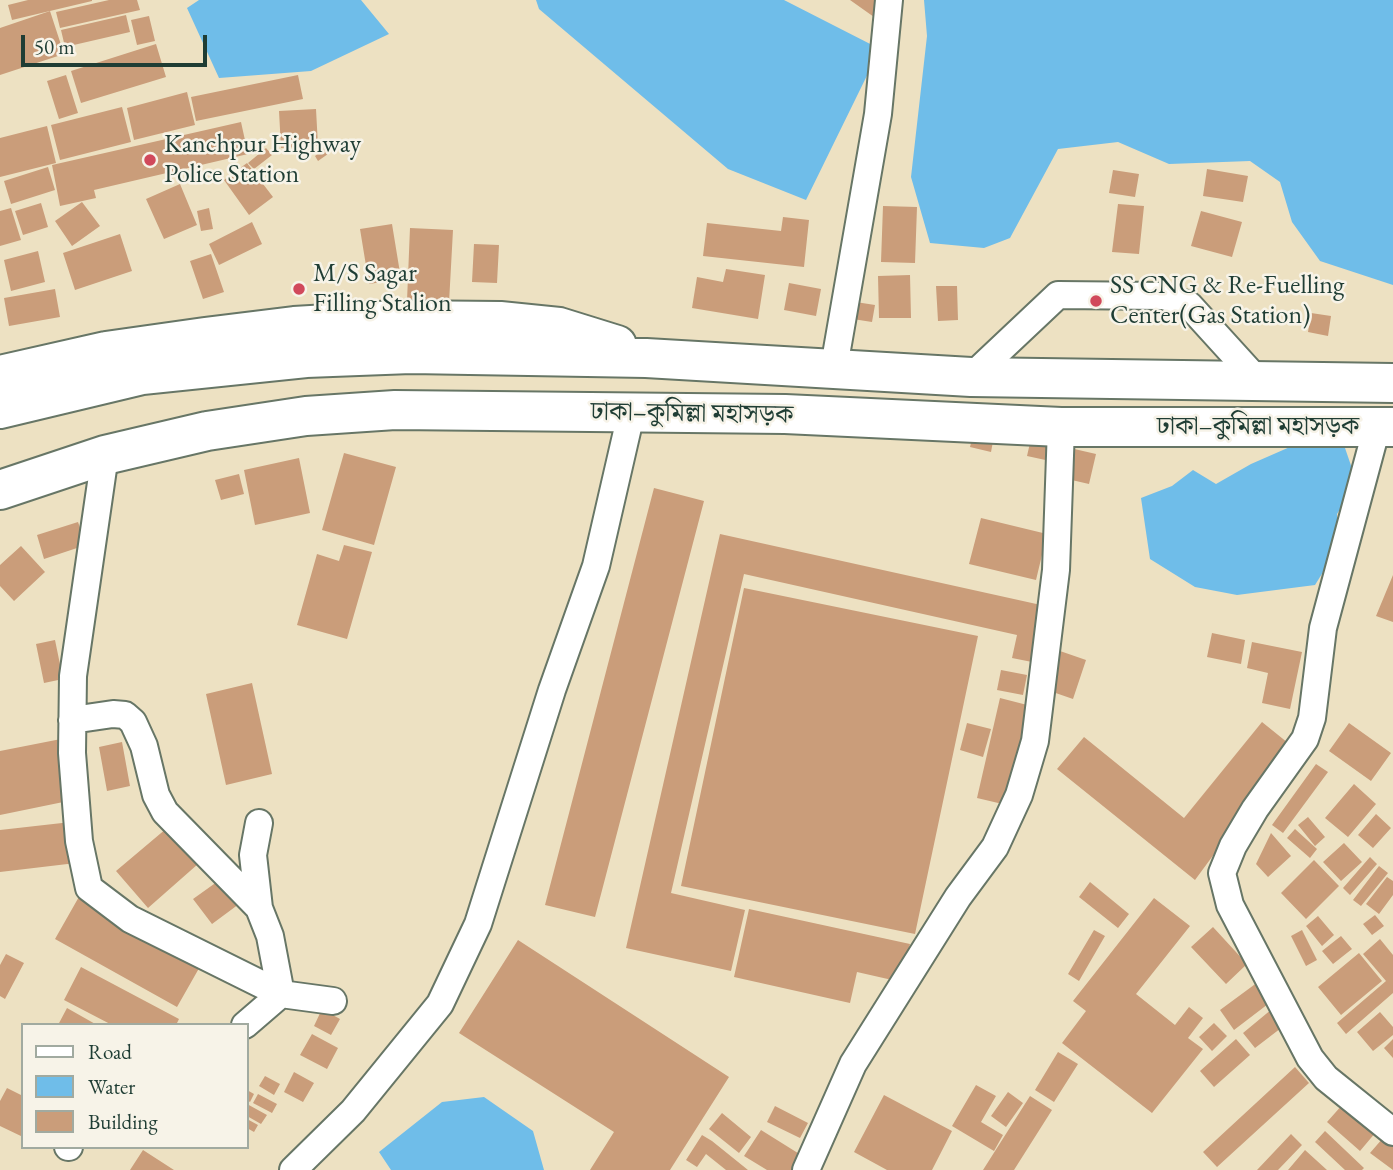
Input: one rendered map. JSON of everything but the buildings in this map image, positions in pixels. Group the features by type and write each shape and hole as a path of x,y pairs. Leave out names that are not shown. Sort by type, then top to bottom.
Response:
{"highway":[{"path":"0,375 143,346 294,326 396,320 500,321 559,327 646,358"},
{"name":"ঢাকা–কুমিল্লা মহাসড়ক","path":"0,409 142,375 306,358 411,354 646,358 971,377 1393,383"},
{"name":"ঢাকা–কুমিল্লা মহাসড়ক","path":"0,490 105,455 207,431 319,415 395,410 785,414 1061,427 1385,427"}],"street":[{"path":"834,367 878,114 889,0"},
{"path":"971,377 1058,295 1164,296 1189,305 1259,382"},
{"path":"293,1170 353,1111 440,1004 478,924 552,690 596,566 631,414"},
{"path":"806,1170 853,1064 958,897 995,847 1019,795 1035,741 1056,569 1061,427"},
{"path":"1385,427 1323,628 1312,718 1305,740 1255,809 1233,846 1222,873 1230,905 1310,1058 1326,1078 1393,1132"},
{"path":"105,455 73,676 72,720 79,841 89,888 130,919 281,994 333,1001"},
{"path":"72,720 113,713 125,715 133,722 144,746 156,795 165,812 259,908"},
{"path":"258,823 253,855 259,908 270,936 281,994"},
{"path":"247,1023 281,994"}],"water":[{"path":"199,0 361,0 389,34 311,71 219,78 187,8"},
{"path":"536,0 784,0 880,49 806,200 728,169 539,9"},
{"path":"924,0 1393,0 1393,285 1320,261 1292,222 1280,182 1250,161 1169,164 1118,142 1058,149 1010,238 984,248 930,243 911,177 927,36"},
{"path":"1315,436 1345,448 1357,483 1337,514 1338,548 1315,585 1237,595 1195,587 1150,559 1141,498 1172,486 1193,470 1216,484 1251,464"},
{"path":"484,1097 533,1131 544,1170 391,1170 379,1152 442,1102"}],"place":[{"name":"Kanchpur Highway Police Station","path":"150,160"},
{"name":"M/S Sagar Filling Stalion","path":"299,289"},
{"name":"SS CNG & Re-Fuelling Center(Gas Station)","path":"1096,301"}]}
